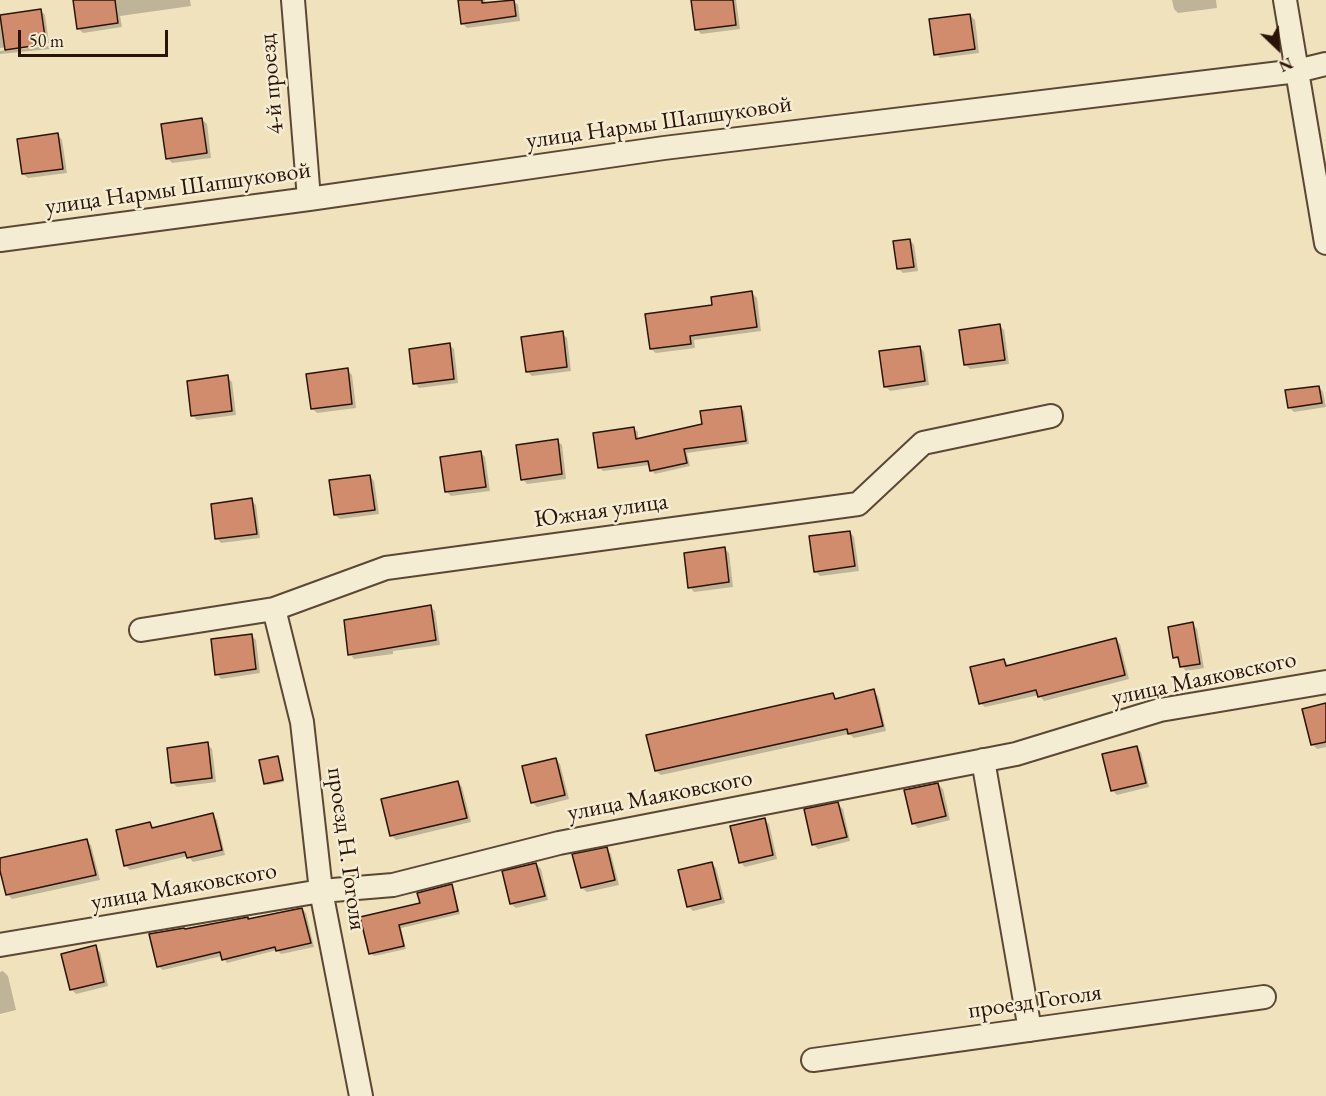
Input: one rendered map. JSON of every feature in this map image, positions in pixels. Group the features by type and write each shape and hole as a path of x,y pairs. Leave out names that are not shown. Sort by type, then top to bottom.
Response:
{"street":[{"name":"4-й проезд","path":"292,0 309,199"},
{"path":"1285,0 1326,243"},
{"name":"улица Нармы Шапшуковой","path":"0,240 664,148 1297,71 1326,64"},
{"name":"Южная улица","path":"141,630 274,609 387,568 858,504 923,443 1051,416"},
{"name":"проезд Н. Гоголя","path":"274,609 302,722 321,891 361,1096"},
{"name":"улица Маяковского","path":"0,945 321,891 393,885 559,843 1016,754 1160,710 1326,682"},
{"path":"983,760 1030,1030"},
{"name":"проезд Гоголя","path":"813,1060 1264,997"}],"building":[{"path":"73,0 115,0 118,23 77,29"},
{"path":"458,0 482,0 482,3 514,0 516,16 461,24"},
{"path":"691,0 733,0 736,25 695,30"},
{"path":"41,9 46,44 5,50 0,15"},
{"path":"970,14 975,49 934,55 929,19"},
{"path":"202,118 207,153 166,159 161,124"},
{"path":"58,133 63,169 22,174 17,139"},
{"path":"910,239 914,267 897,269 893,241"},
{"path":"752,291 757,327 690,336 691,344 650,349 645,314 712,305 711,297"},
{"path":"1000,324 1005,360 964,365 959,330"},
{"path":"563,331 567,367 526,372 521,337"},
{"path":"450,343 454,379 413,384 409,349"},
{"path":"920,346 925,381 884,387 879,351"},
{"path":"348,368 352,404 311,409 306,374"},
{"path":"228,375 232,411 191,416 187,381"},
{"path":"1319,386 1322,403 1288,408 1285,390"},
{"path":"741,406 746,441 684,449 687,463 650,471 648,461 598,468 593,433 634,427 636,439 702,424 700,411"},
{"path":"558,439 562,474 521,480 516,445"},
{"path":"481,451 486,487 445,492 440,457"},
{"path":"370,475 375,510 334,515 329,480"},
{"path":"252,498 257,534 215,539 211,504"},
{"path":"850,531 855,566 814,572 809,536"},
{"path":"725,547 729,582 688,588 684,553"},
{"path":"431,605 436,640 348,655 344,620"},
{"path":"1193,622 1200,664 1180,667 1178,657 1173,658 1168,627"},
{"path":"252,634 256,669 215,675 211,639"},
{"path":"1116,638 1125,675 1038,697 1036,690 979,704 970,667 1004,659 1006,666"},
{"path":"874,689 883,726 848,734 847,729 655,771 646,735 833,693 835,699"},
{"path":"1326,703 1326,742 1311,745 1302,709"},
{"path":"208,742 212,778 171,783 167,748"},
{"path":"1137,746 1146,783 1111,791 1102,754"},
{"path":"278,756 283,780 264,784 259,760"},
{"path":"556,758 565,795 531,803 522,766"},
{"path":"458,781 467,818 390,836 381,799"},
{"path":"938,783 946,816 912,824 904,790"},
{"path":"838,802 847,837 812,845 804,809"},
{"path":"213,813 222,850 187,858 185,852 124,866 116,830 150,822 152,828"},
{"path":"765,818 773,855 739,863 730,826"},
{"path":"87,839 96,875 6,895 0,871 0,858"},
{"path":"607,847 615,880 581,888 572,854"},
{"path":"712,862 721,899 687,907 678,870"},
{"path":"536,863 545,896 510,904 502,871"},
{"path":"452,884 458,911 399,925 404,946 369,954 360,917 420,903 417,893"},
{"path":"302,908 311,943 276,951 275,947 222,960 220,952 157,967 149,934"},
{"path":"96,945 104,982 70,990 61,954"}]}
